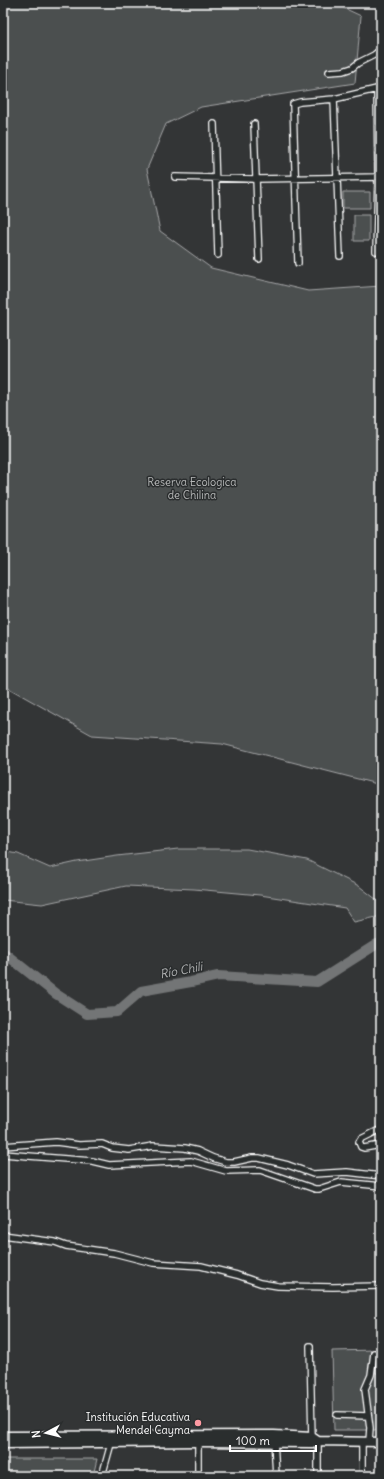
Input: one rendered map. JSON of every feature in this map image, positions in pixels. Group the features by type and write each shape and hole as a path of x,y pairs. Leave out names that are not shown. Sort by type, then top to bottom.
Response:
{"main road":[{"path":"3,1436 112,1439"},
{"path":"3,1444 112,1439 198,1438 274,1438 381,1442"}],"street":[{"path":"329,72 343,71 352,68 381,49"},
{"path":"298,263 293,104 334,99 379,89 380,177 376,251"},
{"path":"334,99 340,256"},
{"path":"214,124 218,255"},
{"path":"254,124 259,259"},
{"path":"175,177 256,179 380,177"},
{"path":"381,1129 361,1139 359,1142 361,1147 364,1148 381,1145"},
{"path":"3,1146 56,1142 79,1145 102,1144 112,1148 129,1150 153,1146 185,1148 198,1151 226,1162 259,1158 288,1165 312,1174 347,1172 381,1176"},
{"path":"3,1154 92,1161 109,1165 191,1161 226,1171 264,1171 315,1189 341,1182 381,1186"},
{"path":"3,1235 55,1242 66,1246 114,1253 153,1262 201,1266 237,1275 260,1283 278,1286 381,1286"},
{"path":"310,1346 314,1440 318,1476"},
{"path":"362,1476 366,1441 370,1428 365,1389 371,1375 374,1353"},
{"path":"337,1415 368,1416"},
{"path":"198,1438 198,1476"},
{"path":"274,1438 276,1476"},
{"path":"102,1476 112,1439"}],"green space":[{"name":"Reserva Ecologica de Chilina","path":"3,3 333,3 361,16 355,83 201,107 166,124 147,169 160,231 211,268 308,291 381,286 381,785 222,744 92,735 3,685"},
{"path":"343,192 370,192 370,208 343,208"},
{"path":"354,215 369,215 369,241 354,241"},
{"path":"178,849 247,849 307,860 359,886 381,903 381,916 354,922 345,908 260,895 194,889 126,886 42,904 3,900 3,851 18,854 50,868 117,856"},
{"path":"376,1350 376,1373 381,1374 381,1430 334,1430 332,1351"},
{"path":"3,1459 97,1459 93,1476 3,1476"}],"waterway":[{"name":"Río Chili","path":"3,952 56,994 87,1014 117,1012 141,991 218,976 317,982 377,944 381,944"}],"place":[{"name":"Institución Educativa Mendel Cayma","path":"198,1423"}]}
